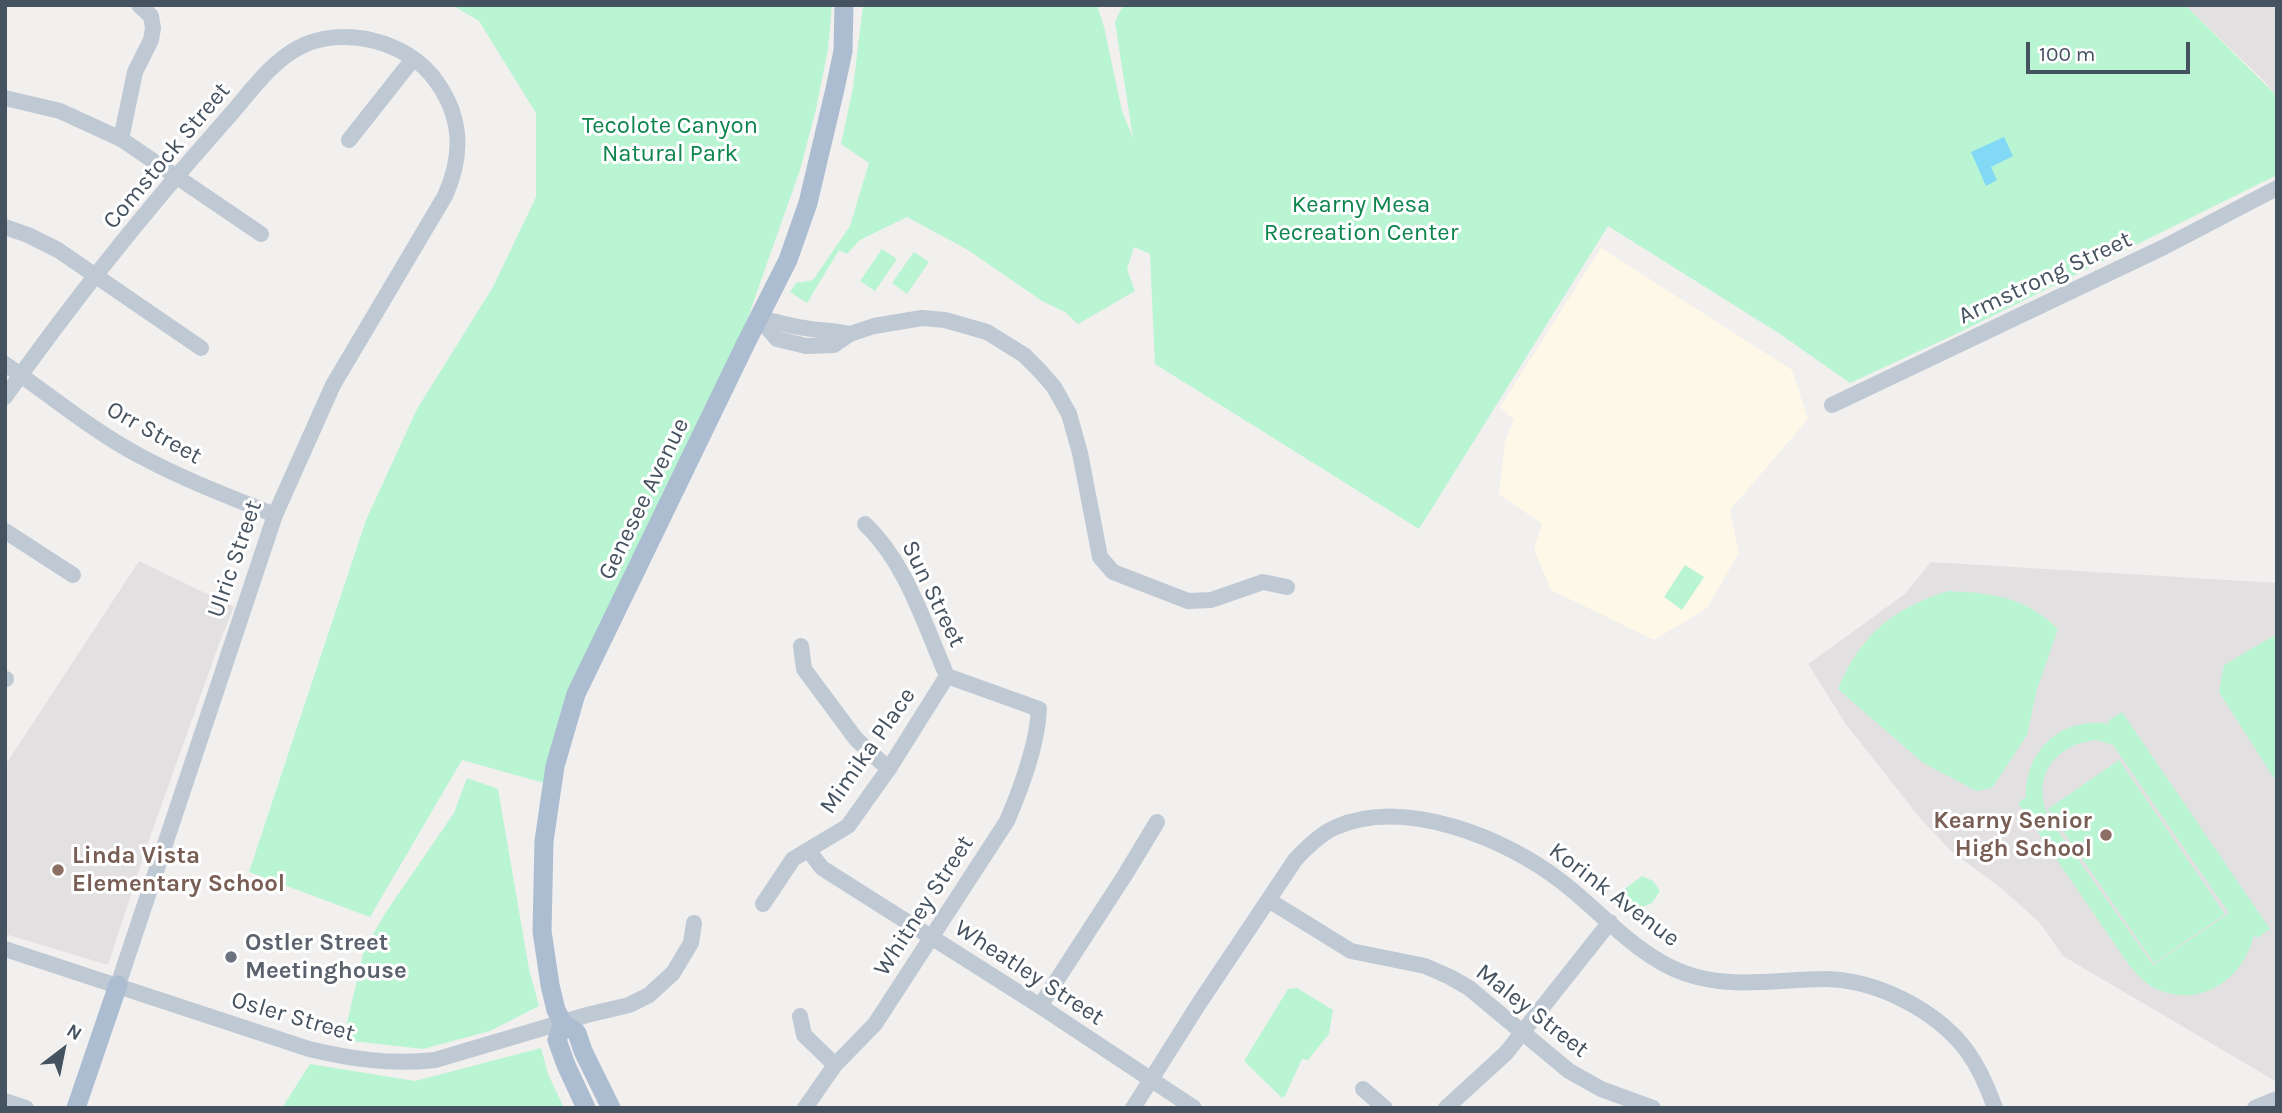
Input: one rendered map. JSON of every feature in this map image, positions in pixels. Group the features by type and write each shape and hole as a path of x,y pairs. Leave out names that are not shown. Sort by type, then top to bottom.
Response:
{"main road":[{"name":"Genesee Avenue","path":"611,1108 577,1033 563,1023 556,1010 550,985 542,931 544,841 555,766 576,694 788,260 808,203 843,51 844,5"},
{"name":"Ulric Street","path":"76,1108 118,985"},
{"name":"Genesee Avenue","path":"563,1023 557,1040 586,1108"}],"street":[{"path":"121,139 135,72 151,40 153,28 151,16 139,5"},
{"name":"Comstock Street","path":"5,397 175,177 276,63 299,47 328,38 358,37 386,44 413,59"},
{"path":"349,140 413,59"},
{"name":"Ulric Street","path":"118,985 275,515 333,385 445,196 455,174 458,144 453,111 436,80 413,59"},
{"path":"5,98 60,111 121,139 261,234"},
{"name":"Armstrong Street","path":"1832,405 2164,247 2277,188"},
{"path":"5,227 28,234 58,250 201,348"},
{"path":"760,319 777,339 806,346 834,345 850,334 898,321 922,318 945,320 987,332 1024,355 1054,387 1069,414 1080,453 1100,557 1113,572 1188,601 1211,600 1263,582 1287,587"},
{"name":"Orr Street","path":"5,364 141,457 195,483 275,515"},
{"name":"Sun Street","path":"865,524 897,561 947,676 1039,709"},
{"path":"5,531 73,575"},
{"path":"801,646 804,669 856,739 890,767"},
{"name":"Mimika Place","path":"762,904 793,859 848,825 890,767 947,676"},
{"name":"Whitney Street","path":"805,1108 835,1065 874,1024 1007,821 1038,728 1039,709"},
{"name":"Korink Avenue","path":"1133,1108 1295,860 1333,828 1384,815 1419,819 1484,838 1532,861 1561,881 1648,954 1683,973 1714,981 1748,984 1827,979 1864,984 1901,999 1941,1024 1966,1051 1986,1083 1995,1108"},
{"path":"1040,1006 1157,822"},
{"name":"Wheatley Street","path":"809,851 822,868 1040,1006 1194,1108"},
{"name":"Maley Street","path":"1269,901 1351,951 1425,966 1450,977 1469,988 1569,1072 1601,1089 1653,1108"},
{"path":"1446,1108 1506,1053 1610,922"},
{"name":"Osler Street","path":"5,949 309,1049 351,1059 386,1063 435,1060 629,1005 649,995 673,973 691,943 694,923"},
{"path":"800,1016 804,1035 835,1065"},
{"path":"1363,1089 1385,1108"},
{"path":"2255,1108 2277,1099"},
{"path":"5,1101 26,1108"}],"shaded area":[{"path":"2185,5 2277,5 2277,96 2263,80"},
{"path":"1601,248 1792,370 1808,419 1730,510 1739,553 1707,608 1654,640 1551,590 1534,549 1542,524 1499,494 1505,441 1514,420 1500,407"},
{"path":"139,561 234,607 149,840 108,965 5,934 5,760 8,761"},
{"name":"Kearny Senior High School","path":"1931,562 2277,583 2277,1082 2063,956 2039,922 2002,889 1951,851 1920,818 1845,723 1808,664 1905,594"}],"green space":[{"name":"Tecolote Canyon Natural Park","path":"452,5 832,5 828,49 800,170 735,354 705,405 544,783 462,760 370,917 249,872 366,520 417,409 493,287 536,197 536,113 479,21"},
{"name":"Kearny Mesa Recreation Center","path":"863,5 1097,5 1122,111 1133,138 1115,22 1123,5 2185,5 2277,96 2277,175 1954,335 1850,383 1780,334 1608,226 1419,529 1155,364 1150,254 1134,247 1127,269 1135,291 1078,324 1065,312 1042,301 968,250 907,217 860,240 847,254 839,250 807,303 790,292 796,283 813,280 850,226 869,163 841,144 853,88"},
{"path":"882,249 897,259 875,291 860,281"},
{"path":"914,252 929,262 907,294 892,283"},
{"path":"1685,565 1704,577 1682,610 1664,597"},
{"path":"1948,591 1994,595 2021,603 2046,618 2058,629 2037,689 2027,735 1992,788 1976,791 1922,762 1838,689 1857,653 1881,626 1910,606"},
{"path":"2277,634 2277,783 2219,692 2224,665"},
{"path":"2122,712 2270,929 2257,938 2254,935 2249,950 2231,976 2205,992 2175,995 2154,988 2139,976 2018,803 2026,797 2027,780 2032,765 2049,740 2076,726 2109,724 2108,721","holes":["2097,740 2113,745 2229,913 2153,965 2050,820 2044,805 2044,778 2058,756 2082,743"]},
{"path":"2119,760 2225,914 2154,963 2048,809"},
{"path":"467,778 498,789 529,969 539,1006 490,1031 423,1049 343,1040 364,950 386,912 454,813"},
{"path":"1642,876 1653,881 1660,891 1652,903 1640,908 1624,900 1622,891"},
{"path":"1297,988 1333,1010 1329,1034 1308,1060 1302,1059 1282,1098 1244,1061 1288,989"},
{"path":"541,1048 548,1074 564,1108 282,1108 310,1064 415,1081"}],"water":[{"path":"2004,137 2013,156 1991,167 1997,180 1986,186 1971,152"}],"place":[{"name":"Kearny Senior High School","path":"2106,835"},
{"name":"Linda Vista Elementary School","path":"58,870"},
{"name":"Ostler Street Meetinghouse","path":"231,957"}]}
